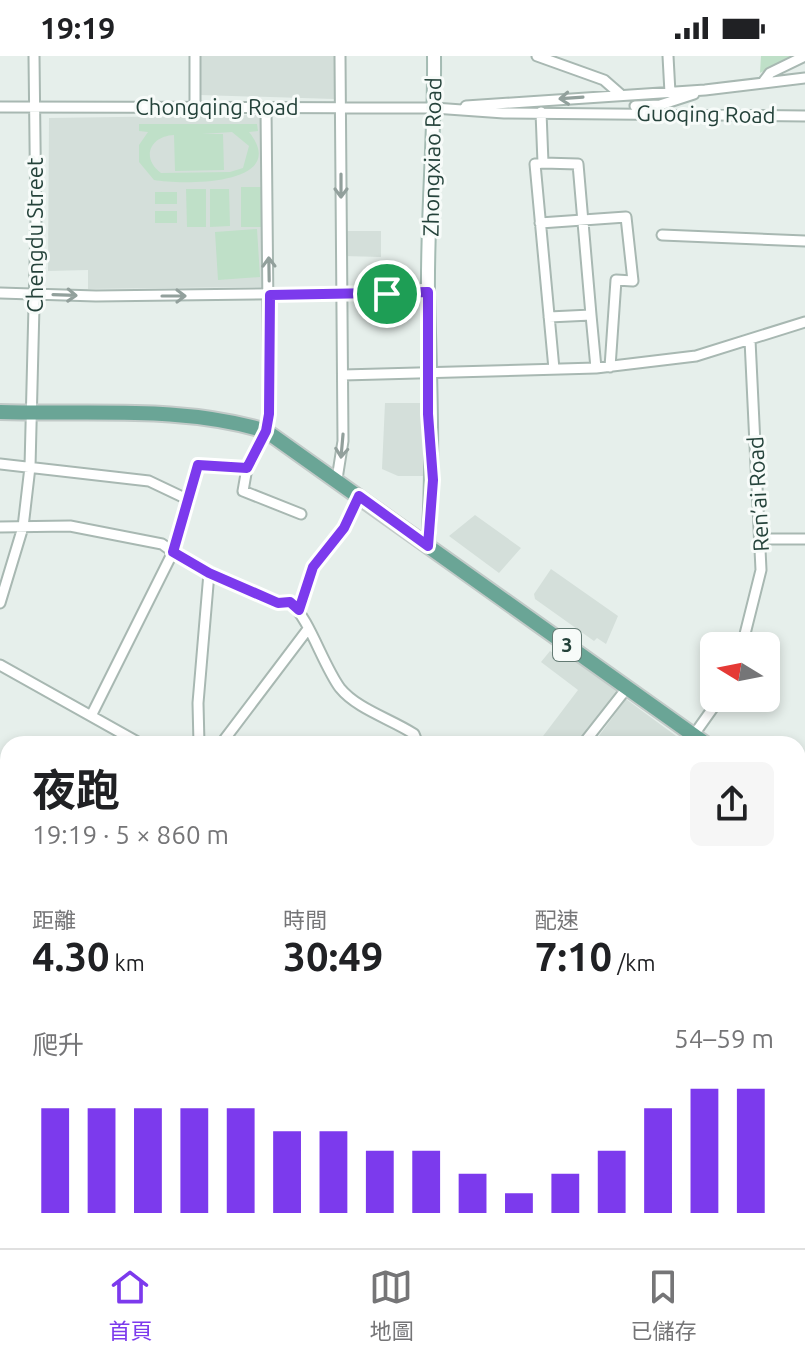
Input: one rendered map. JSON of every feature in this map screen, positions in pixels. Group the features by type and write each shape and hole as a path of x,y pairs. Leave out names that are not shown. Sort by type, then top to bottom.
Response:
{"main road":[{"name":"3","path":"0,412 188,415 229,420 266,431 694,736"}],"street":[{"name":"Chengdu Street","path":"0,603 23,527 30,467 35,294 34,56"},
{"path":"195,56 195,107"},
{"path":"337,479 343,441 340,56"},
{"name":"Zhongxiao Road","path":"428,546 433,480 428,292 434,56"},
{"path":"537,56 604,80 620,94"},
{"path":"668,56 668,91 690,112"},
{"path":"764,81 770,73 805,56"},
{"name":"Chongqing Road","path":"434,108 705,90 805,78"},
{"path":"608,112 677,99 705,90"},
{"name":"Chongqing Road","path":"0,107 434,108 608,112"},
{"path":"266,108 270,295 266,431 247,468 243,491 301,514"},
{"path":"541,112 543,163"},
{"name":"Guoqing Road","path":"608,112 805,116"},
{"path":"554,369 535,164 543,163 578,164 596,368"},
{"path":"540,223 626,217 633,281 616,280 610,367"},
{"path":"662,235 805,241"},
{"path":"0,293 96,296 428,292"},
{"path":"549,317 591,315"},
{"path":"343,375 428,370 610,367 696,356 805,322"},
{"name":"Ren’ai Road","path":"746,632 761,570 750,340"},
{"path":"0,464 149,481 189,500"},
{"path":"92,714 173,552 198,465 247,468"},
{"path":"299,610 313,567 344,528 359,496"},
{"path":"0,527 70,526 162,544 209,573 278,603 290,602 299,610 315,648 352,701 415,736"},
{"path":"761,539 805,539"},
{"path":"199,736 199,688 209,573"},
{"path":"227,736 308,629"},
{"path":"0,665 128,736"},
{"path":"589,736 627,688"},
{"path":"702,736 713,712"}],"shaded area":[{"path":"201,56 334,56 334,99 200,95"},
{"path":"262,115 265,287 88,289 88,270 48,271 49,118"},
{"path":"344,231 381,231 381,257 343,256"},
{"path":"385,403 424,403 427,476 398,476 382,469"},
{"path":"475,515 521,548 499,573 449,536"},
{"path":"551,569 618,616 606,644 597,638 594,641 535,599 534,594"},
{"path":"560,649 619,690 584,736 543,736 578,690 541,662 550,651 555,654"},
{"path":"626,699 676,736 599,736"}],"green space":[{"path":"761,56 795,56 760,73"},
{"path":"139,124 257,124 258,131 249,132 258,150 256,163 245,172 228,178 186,182 154,180 139,162 139,145 148,132 139,131","holes":["232,132 249,146 243,168 230,172 161,173 150,154 159,139 174,135 175,171 224,170 223,134 202,134"]},
{"path":"241,187 261,187 261,227 241,227"},
{"path":"186,189 206,189 206,227 187,227"},
{"path":"210,189 229,189 230,226 210,227"},
{"path":"155,192 177,192 177,204 155,204"},
{"path":"155,211 177,211 177,223 155,223"},
{"path":"257,229 260,277 218,280 215,232"}],"route":[{"path":"428,292 428,414 433,480 428,546 359,496 344,528 313,567 299,610 290,602 278,603 209,573 173,552 198,465 247,468 266,431 269,414 270,295 387,294 428,292"}]}
